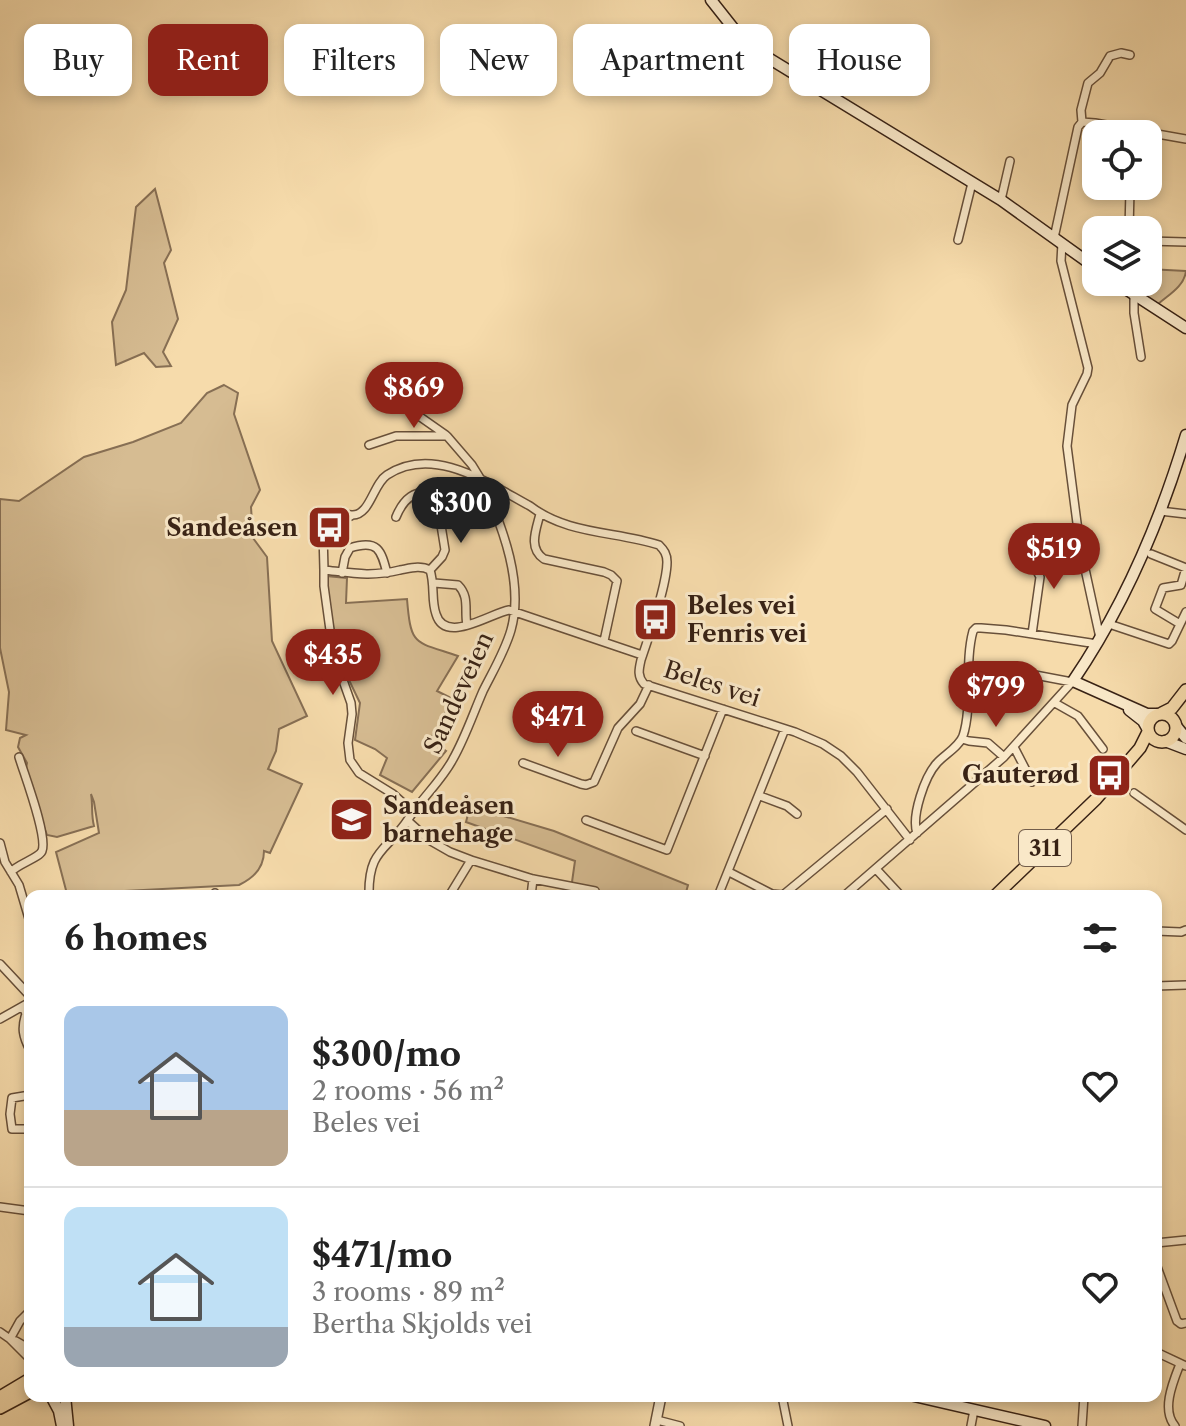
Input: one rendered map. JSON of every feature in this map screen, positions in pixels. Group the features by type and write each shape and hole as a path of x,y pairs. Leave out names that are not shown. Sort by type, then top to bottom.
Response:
{"main road":[{"path":"711,0 734,29 765,56 1001,200 1082,258"},
{"path":"1136,296 1186,328"},
{"path":"1185,439 1142,556 1109,624 1073,681 1147,714 1169,715 1186,738"},
{"name":"311","path":"1001,890 1096,799 1140,748 1150,720 1172,708 1186,690"},
{"path":"1111,698 1143,721 1153,739 1186,749"},
{"name":"311","path":"1096,799 1145,752 1172,737 1177,714 1186,702"},
{"path":"0,1397 24,1383"},
{"path":"0,1408 24,1395"},
{"path":"54,1402 65,1426"},
{"path":"65,1402 65,1426"},
{"path":"940,1402 1045,1426"}],"street":[{"path":"913,836 914,820 930,775 938,762 962,739 973,631 988,628 1099,642 1080,546 1067,446 1070,411 1088,368 1058,240 1088,83 1100,73 1110,56 1121,53 1130,55"},
{"path":"1162,134 1186,139"},
{"path":"1001,200 1010,161"},
{"path":"958,240 972,183"},
{"path":"1162,241 1186,242"},
{"path":"1134,296 1141,357"},
{"name":"Sandeveien","path":"369,890 369,878 377,855 408,821 453,760 508,639 514,612 511,563 502,528 484,483 447,436 394,402"},
{"path":"369,445 396,436 447,436"},
{"name":"Beles vei","path":"325,529 333,522 362,512 378,483 385,477 404,468 438,464 460,470 540,514 580,530 649,542 663,548 666,566 662,589 642,655 639,676 644,684 808,737 841,756 913,836"},
{"path":"396,517 403,502 415,495 433,494 444,501 469,499 483,491 484,483"},
{"path":"430,570 445,550 440,519 444,501"},
{"path":"353,515 321,511 317,526 325,529 322,546 324,586 333,652 351,703 350,760 359,773 393,794 413,812"},
{"path":"1160,511 1186,514"},
{"path":"540,514 534,547 539,556 604,572 617,581 604,641"},
{"path":"342,573 350,548 361,545 379,550 387,573"},
{"path":"1151,554 1186,568 1183,587 1163,588 1155,606 1156,611 1180,624"},
{"path":"1030,565 1040,577 1032,634"},
{"path":"325,570 364,575 418,566 430,570"},
{"path":"430,570 434,583 435,614 438,620 451,628 479,622 502,611 514,612 642,655"},
{"path":"434,583 458,585 463,590 467,603 467,625"},
{"path":"1109,624 1167,644 1172,641 1186,612"},
{"path":"851,890 1004,757 1073,681 1009,670"},
{"path":"523,763 581,784 594,782 618,728 640,704 649,685"},
{"path":"1055,703 1078,716 1103,749"},
{"path":"586,820 667,850 723,709"},
{"path":"721,890 785,729"},
{"path":"636,731 705,756"},
{"path":"962,739 988,743 1004,757"},
{"path":"1014,747 1032,782"},
{"path":"11,872 39,855 43,848 36,808 19,757"},
{"path":"1134,793 1186,830"},
{"path":"760,796 787,806 797,814"},
{"path":"789,890 887,809"},
{"path":"408,821 429,840 471,860 533,879 590,890"},
{"path":"0,843 5,862 19,885 24,902"},
{"path":"453,890 471,860"},
{"path":"876,869 895,890"},
{"path":"729,872 764,890"},
{"path":"532,890 533,879"},
{"path":"1162,931 1186,930"},
{"path":"0,964 24,990"},
{"path":"1162,986 1186,985"},
{"path":"0,1019 24,1005"},
{"path":"24,1095 12,1098 10,1114 12,1129 24,1129"},
{"path":"0,1207 24,1210"},
{"path":"1162,1243 1184,1242"},
{"path":"1162,1280 1177,1321 1186,1323"},
{"path":"10,1339 24,1317"},
{"path":"0,1332 24,1353"},
{"path":"10,1339 24,1345"},
{"path":"1162,1355 1183,1365 1168,1409 1169,1418 1175,1426"},
{"path":"660,1402 656,1423 680,1426"},
{"path":"783,1402 788,1426"},
{"path":"1082,1426 1084,1402"},
{"path":"971,1426 974,1410"}],"shaded area":[{"path":"155,189 171,250 164,263 178,319 163,352 171,366 156,367 144,353 116,365 112,322 126,290 136,207"},
{"path":"1162,270 1186,271 1179,286 1157,305 1144,296 1162,296"},
{"path":"224,385 238,393 234,414 260,490 251,507 253,538 267,557 272,641 307,716 279,729 276,751 268,769 302,784 270,853 264,851 257,872 239,885 66,890 56,852 99,833 94,802 91,794 94,826 57,837 47,835 25,775 27,763 18,747 20,738 26,735 6,730 9,692 0,648 0,499 19,501 84,457 181,423 207,393"},
{"path":"326,576 347,578 346,603 407,599 410,626 418,640 458,656 437,691 453,699 430,740 446,751 412,792 380,775 387,758 355,740 360,703 336,653"},
{"path":"470,806 554,831 688,885 687,890 571,890 575,861 466,822"}],"place":[{"name":"Sandeåsen","path":"329,528"},
{"name":"Beles vei Fenris vei","path":"656,620"},
{"name":"Gauterød","path":"1110,775"},
{"name":"Sandeåsen barnehage","path":"352,820"}]}
